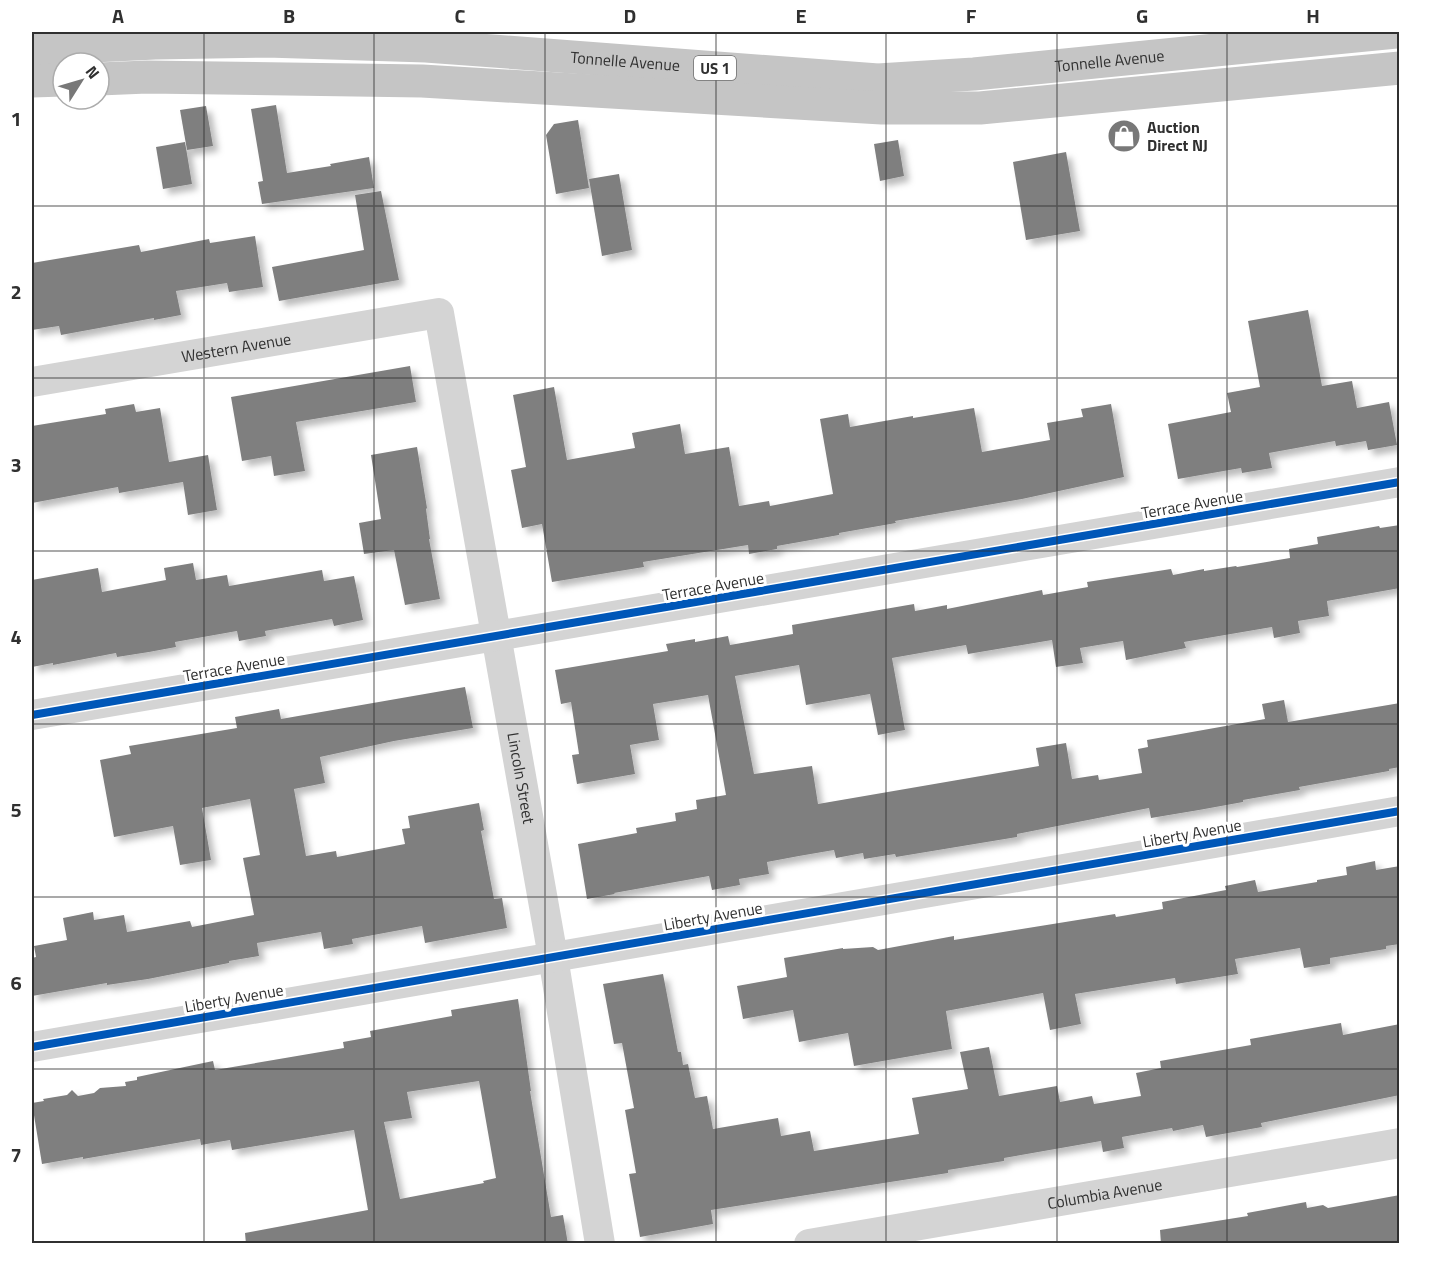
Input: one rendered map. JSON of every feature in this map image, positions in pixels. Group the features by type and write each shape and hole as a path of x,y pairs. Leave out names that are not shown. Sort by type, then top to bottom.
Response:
{"highway":[{"name":"Tonnelle Avenue","path":"32,49 155,43 267,41 414,46 878,80 974,74 1396,32"},
{"name":"Tonnelle Avenue","path":"111,78 422,81 882,108 980,108 1400,68"},
{"path":"32,81 51,80"}],"street":[{"name":"Western Avenue","path":"32,382 439,313"},
{"name":"Lincoln Street","path":"439,313 553,957 600,1244"},
{"name":"Terrace Avenue","path":"32,715 1400,482"},
{"name":"Liberty Avenue","path":"32,1047 1400,811"},
{"name":"Columbia Avenue","path":"809,1244 1400,1143"}],"building":[{"path":"276,105 287,173 369,157 374,188 262,204 258,182 263,181 251,109"},
{"path":"206,106 213,146 187,150 180,110"},
{"path":"578,120 589,188 556,194 546,135 554,124"},
{"path":"898,140 904,176 880,181 874,144"},
{"path":"185,142 192,184 163,189 156,147"},
{"path":"1066,152 1080,231 1026,240 1013,162"},
{"path":"619,174 632,250 602,256 589,179"},
{"path":"381,191 399,280 279,301 272,267 364,250 355,195"},
{"path":"255,236 263,287 229,292 227,283 176,291 181,315 61,335 59,326 32,330 32,263 139,245 141,252 209,239 210,243"},
{"path":"1308,310 1322,386 1352,381 1357,408 1389,402 1397,445 1368,450 1366,441 1336,446 1335,441 1269,453 1272,468 1242,473 1241,468 1178,479 1168,424 1231,412 1227,393 1260,387 1248,321"},
{"path":"410,366 416,402 296,422 305,471 274,476 271,456 242,461 231,397"},
{"path":"554,387 567,460 635,448 632,433 680,424 685,454 729,447 739,506 769,501 770,506 833,494 820,419 848,414 850,427 974,408 982,452 1050,440 1047,423 1083,417 1081,409 1111,404 1124,477 1022,499 895,521 896,523 777,546 777,549 749,554 748,545 643,562 644,567 552,582 542,524 522,528 511,470 526,467 513,395"},
{"path":"134,404 136,412 160,408 169,462 208,455 217,510 188,515 183,482 119,493 118,487 32,503 32,426 106,414 105,409"},
{"path":"417,447 427,508 429,539 440,599 405,605 394,550 364,554 359,523 381,519 371,455"},
{"path":"1400,525 1400,588 1327,601 1329,616 1298,621 1300,633 1274,638 1272,627 1184,642 1186,648 1126,660 1123,641 1080,648 1083,663 1056,667 1052,640 968,654 966,645 892,658 905,730 878,735 870,694 806,705 799,665 735,676 754,774 812,766 818,804 1039,766 1036,748 1066,743 1072,779 1098,775 1099,780 1142,773 1138,749 1148,747 1147,740 1265,719 1262,704 1284,700 1288,722 1400,703 1400,767 1199,810 1151,818 1149,808 1017,834 1017,837 896,857 895,854 864,859 863,853 836,858 834,850 799,856 767,862 769,874 739,879 740,885 712,890 709,876 587,899 578,844 637,833 636,828 676,821 675,813 697,809 696,800 726,795 708,695 653,704 659,740 630,745 635,774 577,784 572,755 579,754 571,702 561,704 555,670 668,651 666,644 695,639 695,642 728,636 730,645 793,634 792,625 914,604 915,611 947,605 947,609 1042,590 1043,595 1088,587 1087,582 1171,569 1173,575 1290,558 1289,549 1318,544 1317,537 1379,526 1380,528"},
{"path":"193,563 196,580 227,575 229,586 322,570 324,581 354,576 363,620 334,626 332,619 265,631 266,636 239,641 237,631 175,642 176,647 149,652 117,657 116,653 32,667 32,580 98,568 102,592 166,580 164,568"},
{"path":"465,687 473,728 394,741 320,757 325,783 294,789 306,856 336,851 337,857 405,844 402,829 410,828 408,816 479,803 484,830 481,831 494,899 502,898 507,928 425,943 422,926 352,939 353,944 324,949 321,932 257,943 259,956 229,961 229,963 148,979 107,985 107,983 32,996 32,958 36,957 34,946 67,940 63,918 93,912 94,920 124,915 127,932 190,921 192,927 254,915 243,858 260,855 250,799 202,808 211,860 180,865 173,826 114,837 100,760 131,754 129,746 237,728 235,717 279,709 281,719"},
{"path":"1375,861 1376,870 1400,866 1400,944 1386,946 1386,949 1330,958 1330,964 1304,968 1300,948 1235,959 1238,974 1176,984 1175,978 1075,994 1081,1024 1050,1030 1043,993 946,1011 952,1049 854,1066 848,1033 799,1042 793,1010 743,1019 737,986 787,977 784,958 843,948 873,947 878,950 954,936 954,940 1115,914 1116,917 1163,909 1162,902 1226,890 1225,886 1255,880 1258,892 1317,882 1317,880 1347,875 1346,867"},
{"path":"663,974 678,1052 681,1052 683,1065 688,1064 695,1098 707,1096 713,1129 778,1118 781,1136 810,1131 814,1151 919,1134 912,1098 968,1089 960,1052 989,1047 999,1096 1057,1086 1060,1102 1092,1096 1094,1104 1141,1096 1136,1073 1161,1068 1160,1061 1251,1045 1250,1039 1341,1023 1343,1035 1400,1024 1400,1095 1261,1123 1262,1127 1206,1137 1203,1125 1173,1131 1172,1128 1122,1137 1124,1148 1103,1152 1101,1141 1004,1158 1004,1161 948,1170 948,1173 711,1210 713,1224 640,1237 629,1174 636,1173 625,1110 634,1108 622,1043 614,1044 603,984"},
{"path":"518,999 530,1091 551,1217 563,1215 568,1244 246,1244 245,1233 368,1210 354,1130 232,1150 230,1140 201,1145 200,1139 42,1164 32,1103 67,1095 72,1090 78,1096 94,1093 100,1088 126,1086 125,1082 137,1080 137,1077 213,1061 215,1070 344,1048 343,1042 371,1037 370,1031 452,1016 451,1010","holes":["479,1081 496,1178 483,1181 484,1183 400,1199 384,1122 412,1118 407,1092"]},
{"path":"1400,1195 1400,1244 1161,1244 1160,1230 1248,1216 1247,1213 1306,1202 1307,1208 1323,1205 1328,1208"}],"cycle path":[{"path":"32,715 1400,482"},
{"path":"32,1047 1400,811"}],"place":[{"name":"Auction Direct NJ","path":"1124,136"}]}
